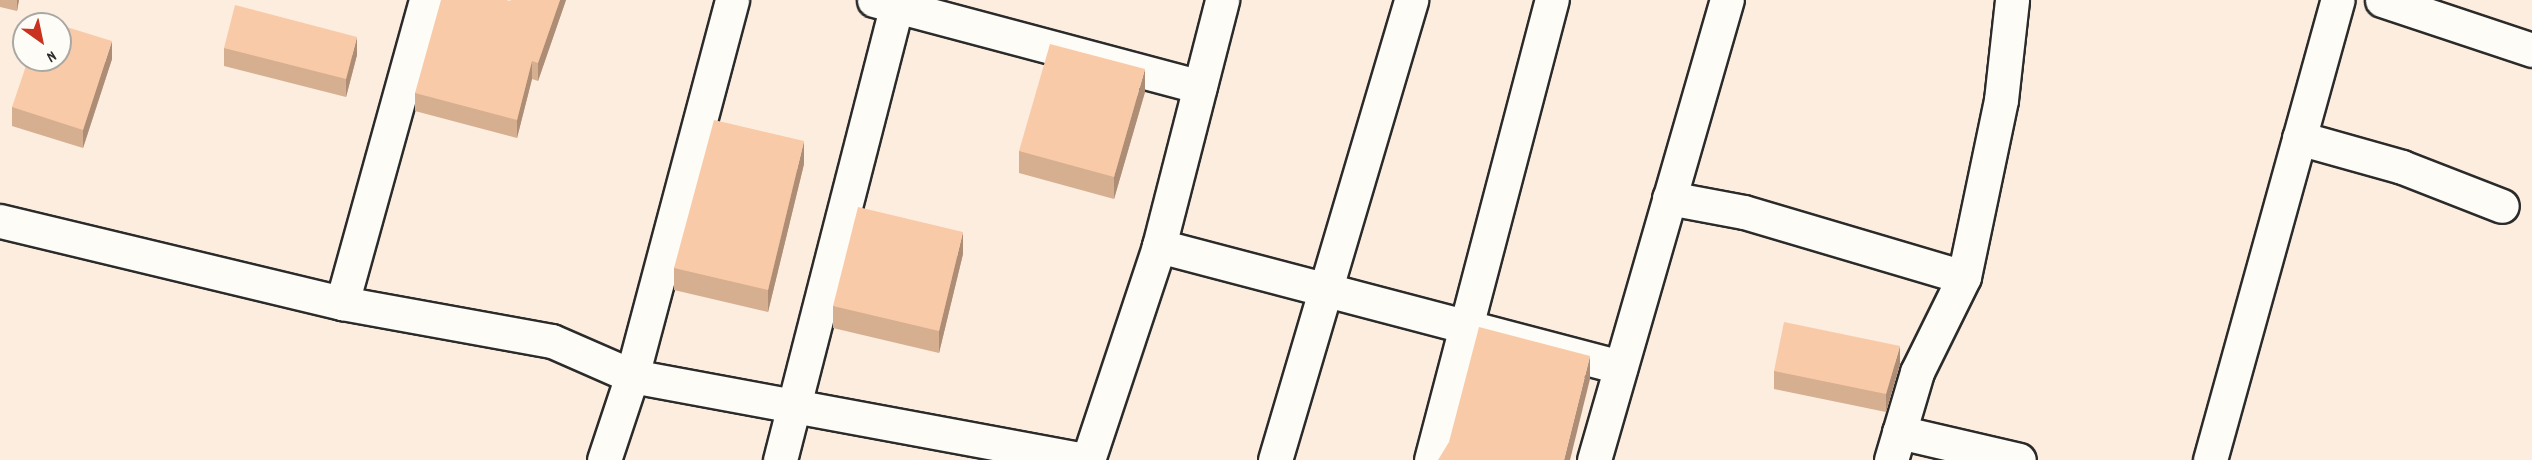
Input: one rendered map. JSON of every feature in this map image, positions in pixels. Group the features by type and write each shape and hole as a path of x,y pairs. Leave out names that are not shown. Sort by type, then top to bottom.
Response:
{"street":[{"path":"342,303 426,0"},
{"path":"604,460 632,376 732,0"},
{"path":"3,230 342,303 552,341 632,376 1088,460 1159,246 1222,0"},
{"path":"1275,460 1321,292 1411,0"},
{"path":"1431,460 1552,0"},
{"path":"1594,460 1727,0"},
{"path":"2012,0 2001,100 1964,277 1917,372 1895,446 2019,460"},
{"path":"2210,460 2338,0"},
{"path":"2382,0 2532,50"},
{"path":"780,460 796,406 889,2 1200,87"},
{"path":"2299,138 2402,166 2502,206"},
{"path":"1669,198 1744,212 1964,277"},
{"path":"1159,246 1321,292 1466,326 1620,367"}],"building":[{"path":"441,0 560,0 538,63 532,61 517,120 415,93"},
{"path":"235,5 357,37 346,79 224,48"},
{"path":"72,29 112,41 83,130 12,107 24,72 72,72"},
{"path":"1050,44 1145,69 1114,177 1019,151"},
{"path":"714,120 804,141 768,290 674,268"},
{"path":"858,207 963,232 939,331 833,306"},
{"path":"1784,322 1900,346 1886,394 1774,371"},
{"path":"1479,327 1590,356 1564,460 1438,460 1449,442"}]}
